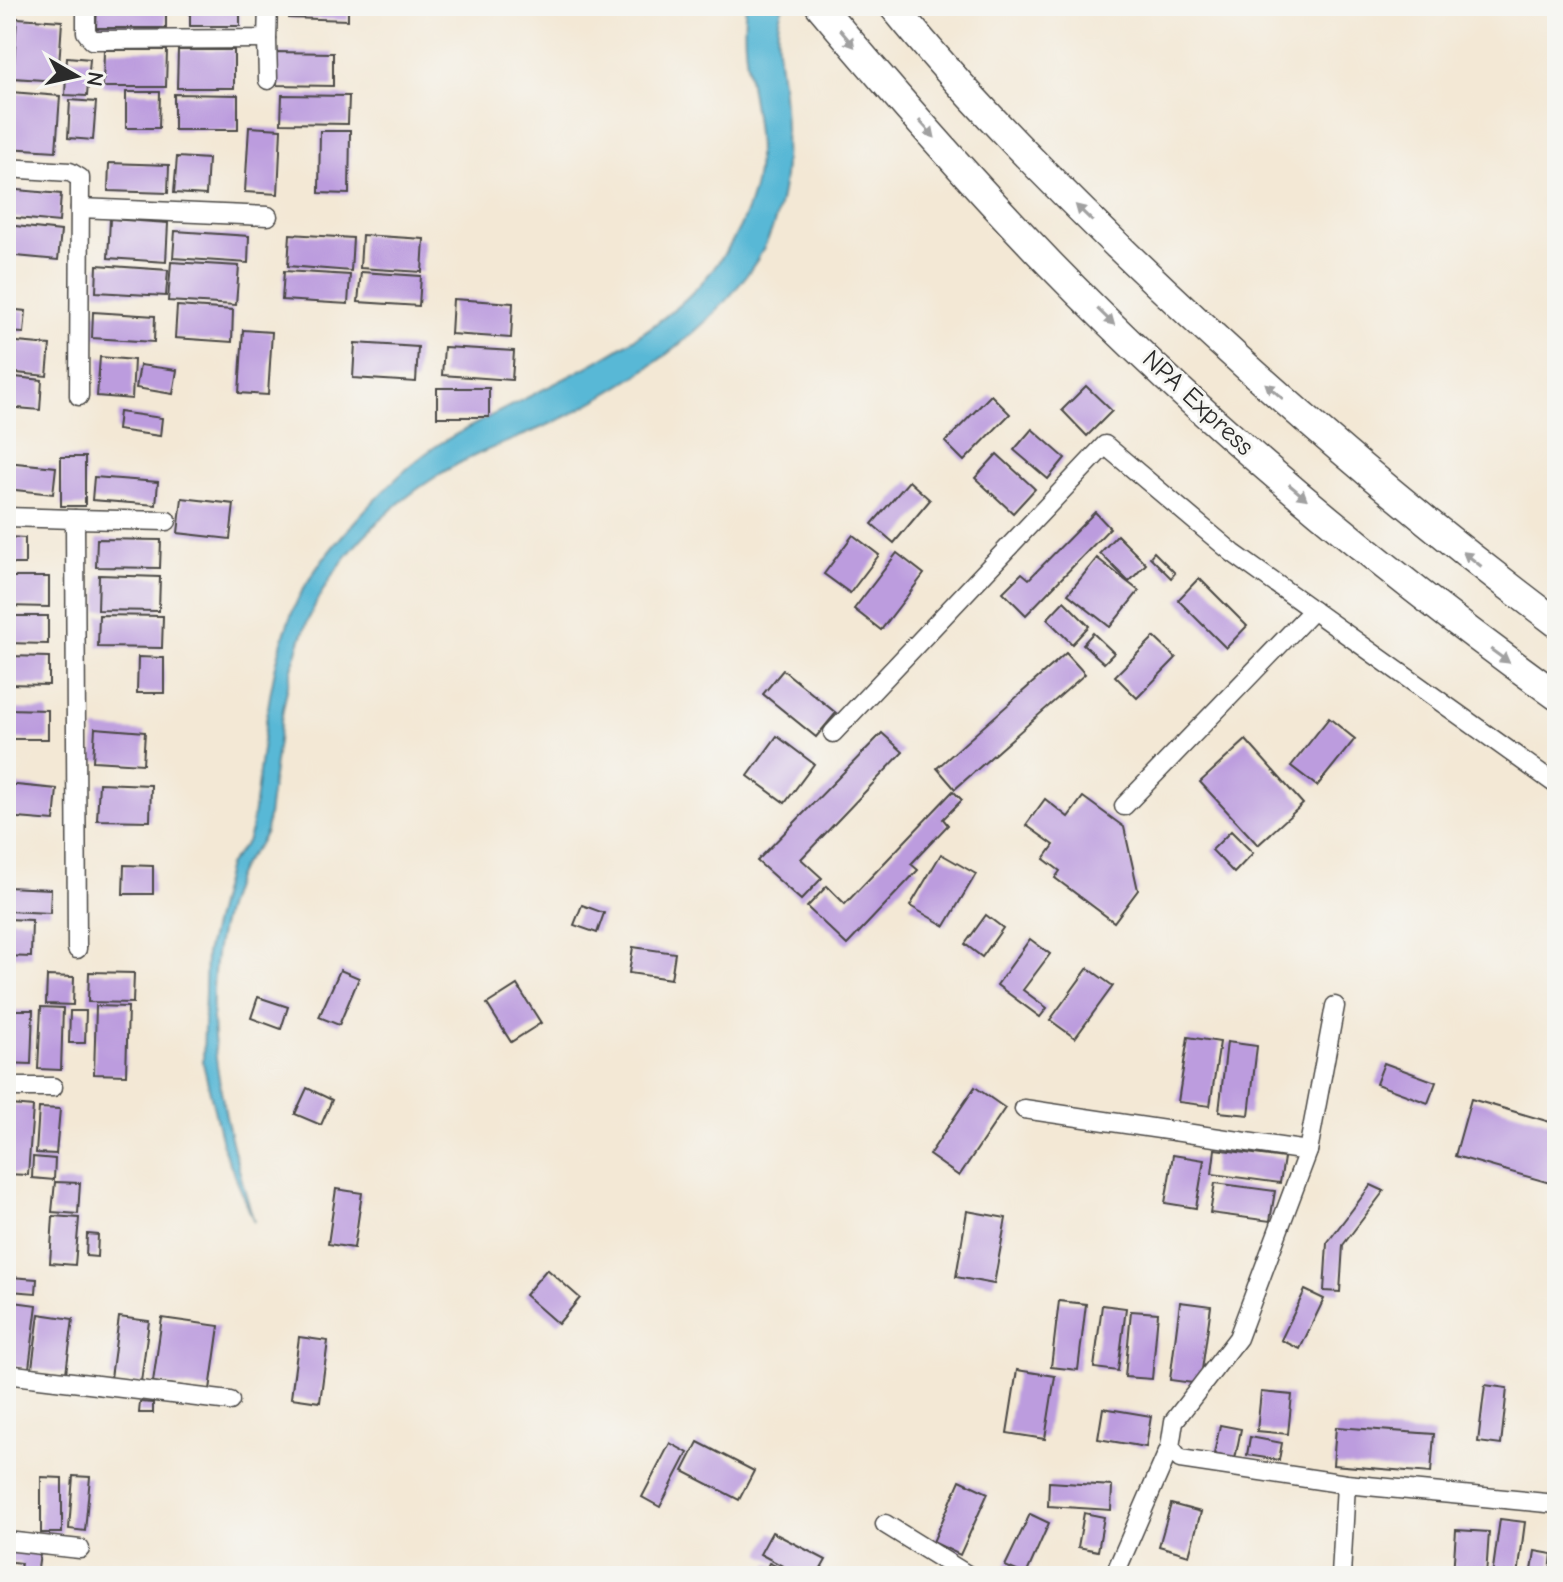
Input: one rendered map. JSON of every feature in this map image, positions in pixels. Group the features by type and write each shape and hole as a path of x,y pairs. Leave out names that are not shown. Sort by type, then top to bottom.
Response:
{"main road":[{"name":"NPA Express","path":"820,6 1051,265 1258,459 1477,638 1557,696"},
{"path":"893,6 1062,191 1250,371 1475,561 1557,623"}],"street":[{"path":"86,6 86,32 92,40 267,39"},
{"path":"268,6 268,80"},
{"path":"6,168 70,172 80,178 79,396"},
{"path":"80,208 268,216"},
{"path":"833,733 1105,445 1233,553 1557,785"},
{"path":"6,517 167,521"},
{"path":"75,519 77,949"},
{"path":"1124,806 1313,610"},
{"path":"1114,1576 1170,1447 1174,1421 1238,1338 1308,1151 1335,1006"},
{"path":"6,1087 53,1087"},
{"path":"1024,1109 1308,1151"},
{"path":"6,1374 230,1401"},
{"path":"1170,1447 1180,1459 1346,1484 1557,1504"},
{"path":"1341,1576 1346,1484"},
{"path":"885,1524 969,1576"},
{"path":"6,1541 80,1549"}],"water":[{"path":"746,6 783,6 777,34 785,131 784,179 774,225 751,269 713,314 645,370 569,415 452,467 398,504 347,556 309,618 286,696 266,831 243,864 232,888 217,945 213,984 217,1065 232,1144 254,1222 223,1147 203,1063 206,954 228,865 247,842 251,830 275,669 294,608 318,566 350,527 387,487 424,455 624,345 666,316 703,281 733,241 753,192 757,169 756,122 744,29"}],"building":[{"path":"97,6 166,6 166,28 96,28"},
{"path":"190,6 240,6 240,26 190,26"},
{"path":"289,6 348,6 348,20 289,18"},
{"path":"17,18 62,21 58,81 13,78"},
{"path":"104,50 167,50 166,87 103,87"},
{"path":"178,50 234,50 234,88 177,88"},
{"path":"275,52 333,53 333,86 275,85"},
{"path":"67,57 90,59 87,96 65,95"},
{"path":"11,92 60,96 56,151 7,148"},
{"path":"126,92 160,92 159,128 126,128"},
{"path":"174,94 238,95 238,130 174,130"},
{"path":"282,95 349,96 348,124 281,123"},
{"path":"70,100 96,102 93,140 68,138"},
{"path":"249,127 281,129 278,194 245,192"},
{"path":"320,131 350,131 349,194 319,193"},
{"path":"177,157 208,159 206,195 174,193"},
{"path":"109,163 169,165 168,193 108,191"},
{"path":"6,189 61,194 59,222 6,217"},
{"path":"110,219 168,223 166,262 108,258"},
{"path":"6,225 61,231 58,260 6,255"},
{"path":"175,231 249,236 248,263 173,258"},
{"path":"290,234 353,238 351,271 288,266"},
{"path":"362,235 424,239 422,272 360,268"},
{"path":"171,262 239,266 236,305 168,301"},
{"path":"97,265 168,270 166,296 96,292"},
{"path":"284,271 350,275 348,304 282,300"},
{"path":"361,272 421,276 419,306 358,302"},
{"path":"453,299 513,303 511,338 451,334"},
{"path":"177,306 233,310 232,342 175,338"},
{"path":"6,309 26,311 24,333 6,332"},
{"path":"93,312 155,316 154,342 92,338"},
{"path":"243,330 272,332 268,395 239,393"},
{"path":"6,341 50,345 47,376 6,372"},
{"path":"355,343 418,347 416,382 353,378"},
{"path":"444,347 514,351 512,380 442,375"},
{"path":"100,357 134,360 132,399 97,396"},
{"path":"140,365 177,370 173,394 136,388"},
{"path":"6,376 42,380 40,410 6,407"},
{"path":"1086,386 1112,411 1087,436 1062,410"},
{"path":"437,388 489,388 489,417 437,417"},
{"path":"991,395 1010,414 964,461 945,442"},
{"path":"119,412 162,418 160,436 117,430"},
{"path":"1032,429 1065,458 1048,479 1014,450"},
{"path":"997,454 1035,489 1013,513 975,478"},
{"path":"61,457 85,457 85,506 61,506"},
{"path":"6,462 56,467 53,494 6,489"},
{"path":"94,477 158,482 156,505 92,500"},
{"path":"909,481 930,500 894,543 872,524"},
{"path":"182,498 234,504 230,539 178,533"},
{"path":"1095,512 1110,528 1026,615 1003,592 1022,573 1029,579"},
{"path":"853,535 879,555 850,593 824,574"},
{"path":"1117,535 1146,564 1129,582 1100,553"},
{"path":"6,537 25,538 25,564 6,564"},
{"path":"97,539 161,540 160,568 96,567"},
{"path":"1154,552 1175,573 1171,578 1150,557"},
{"path":"897,553 924,574 881,630 854,609"},
{"path":"1097,558 1139,591 1110,627 1068,594"},
{"path":"99,575 160,577 159,611 98,610"},
{"path":"6,577 49,577 49,607 6,606"},
{"path":"1199,578 1247,626 1226,648 1178,600"},
{"path":"1064,601 1089,626 1072,644 1047,619"},
{"path":"99,615 163,616 162,648 98,647"},
{"path":"6,616 48,616 48,644 6,643"},
{"path":"1093,633 1114,653 1104,663 1083,644"},
{"path":"1154,637 1176,658 1137,698 1115,676"},
{"path":"1066,653 1085,674 955,789 937,768"},
{"path":"6,656 49,657 49,685 6,684"},
{"path":"138,657 164,658 164,693 137,693"},
{"path":"783,670 836,713 816,737 763,694"},
{"path":"6,709 48,710 48,739 6,739"},
{"path":"1329,718 1355,739 1317,786 1291,766"},
{"path":"95,728 145,732 143,764 93,761"},
{"path":"882,733 903,752 801,859 822,878 801,900 757,861"},
{"path":"777,736 814,764 785,803 748,776"},
{"path":"1246,740 1303,804 1258,845 1200,782"},
{"path":"99,783 151,785 150,821 97,820"},
{"path":"6,784 57,789 54,821 6,817"},
{"path":"953,791 962,800 943,819 948,825 911,864 918,870 847,945 807,907 827,886 845,904"},
{"path":"1083,797 1124,827 1138,890 1114,922 1055,878 1060,871 1044,859 1054,845 1026,825 1045,799 1068,817"},
{"path":"1231,831 1253,853 1234,873 1212,850"},
{"path":"941,854 976,874 945,926 910,906"},
{"path":"124,865 153,866 153,894 123,894"},
{"path":"6,887 51,889 50,913 6,911"},
{"path":"582,905 604,913 597,933 574,925"},
{"path":"986,915 1003,928 982,957 965,944"},
{"path":"6,919 32,920 31,957 6,956"},
{"path":"1030,939 1050,954 1023,990 1047,1008 1040,1017 997,985"},
{"path":"633,947 675,953 671,979 629,973"},
{"path":"1088,968 1113,986 1075,1038 1050,1020"},
{"path":"340,970 359,978 339,1025 319,1017"},
{"path":"89,972 134,973 133,1003 88,1002"},
{"path":"47,976 74,977 73,1005 46,1004"},
{"path":"517,985 541,1023 511,1042 487,1004"},
{"path":"258,997 288,1007 281,1029 251,1018"},
{"path":"96,1006 128,1007 126,1075 94,1074"},
{"path":"41,1007 63,1008 61,1070 38,1069"},
{"path":"8,1010 33,1010 31,1064 6,1063"},
{"path":"70,1011 86,1011 85,1043 69,1043"},
{"path":"1188,1037 1220,1042 1210,1106 1178,1102"},
{"path":"1227,1042 1257,1046 1249,1115 1219,1112"},
{"path":"1384,1063 1436,1082 1428,1103 1376,1084"},
{"path":"975,1087 1005,1108 959,1176 929,1155"},
{"path":"307,1088 332,1100 321,1125 295,1114"},
{"path":"1471,1099 1557,1124 1557,1185 1455,1156"},
{"path":"11,1105 33,1107 28,1175 6,1174"},
{"path":"39,1108 60,1109 56,1154 36,1153"},
{"path":"1215,1149 1284,1158 1280,1183 1212,1174"},
{"path":"1173,1155 1204,1160 1196,1208 1165,1203"},
{"path":"33,1157 55,1159 54,1180 32,1178"},
{"path":"55,1182 80,1183 78,1214 52,1212"},
{"path":"1215,1183 1275,1191 1270,1221 1210,1213"},
{"path":"1371,1185 1384,1191 1343,1245 1340,1292 1324,1291 1327,1243"},
{"path":"336,1189 362,1193 354,1248 328,1244"},
{"path":"967,1211 1006,1218 994,1284 956,1277"},
{"path":"53,1216 79,1218 75,1265 50,1263"},
{"path":"87,1234 98,1235 97,1257 86,1256"},
{"path":"547,1269 580,1298 558,1324 525,1295"},
{"path":"10,1277 37,1279 36,1293 10,1291"},
{"path":"1305,1290 1324,1299 1300,1349 1281,1340"},
{"path":"6,1301 37,1305 29,1368 6,1365"},
{"path":"1059,1301 1086,1304 1078,1370 1051,1367"},
{"path":"1180,1302 1211,1306 1200,1384 1170,1380"},
{"path":"1102,1305 1126,1308 1118,1371 1094,1368"},
{"path":"1131,1311 1158,1313 1152,1379 1125,1377"},
{"path":"39,1314 73,1319 66,1373 32,1368"},
{"path":"119,1317 149,1321 141,1382 111,1378"},
{"path":"162,1318 219,1326 210,1390 153,1382"},
{"path":"299,1337 328,1341 320,1402 291,1398"},
{"path":"1017,1370 1055,1376 1045,1439 1007,1433"},
{"path":"1485,1385 1507,1388 1501,1445 1478,1442"},
{"path":"1261,1392 1292,1395 1288,1434 1257,1431"},
{"path":"140,1402 153,1403 153,1413 139,1413"},
{"path":"1103,1408 1151,1416 1146,1447 1098,1439"},
{"path":"1220,1425 1241,1429 1235,1459 1214,1454"},
{"path":"1336,1427 1434,1434 1431,1473 1333,1465"},
{"path":"1250,1437 1282,1443 1279,1460 1247,1455"},
{"path":"698,1442 754,1471 739,1500 683,1471"},
{"path":"670,1443 688,1453 660,1507 642,1497"},
{"path":"73,1476 90,1477 85,1531 69,1529"},
{"path":"41,1477 62,1478 62,1533 41,1533"},
{"path":"960,1480 988,1493 960,1555 933,1542"},
{"path":"1049,1482 1112,1486 1111,1510 1048,1506"},
{"path":"1171,1504 1201,1512 1189,1555 1159,1546"},
{"path":"1084,1513 1104,1517 1098,1551 1078,1547"},
{"path":"1030,1514 1049,1523 1026,1575 1005,1566"},
{"path":"1500,1519 1525,1522 1518,1576 1492,1576"},
{"path":"1456,1530 1489,1532 1486,1576 1453,1575"},
{"path":"772,1532 826,1560 817,1576 801,1576 760,1554"},
{"path":"6,1549 40,1554 37,1576 19,1576 21,1563 6,1561"},
{"path":"1535,1551 1552,1554 1550,1572 1532,1570"},
{"path":"769,1563 798,1576 763,1576"}]}
